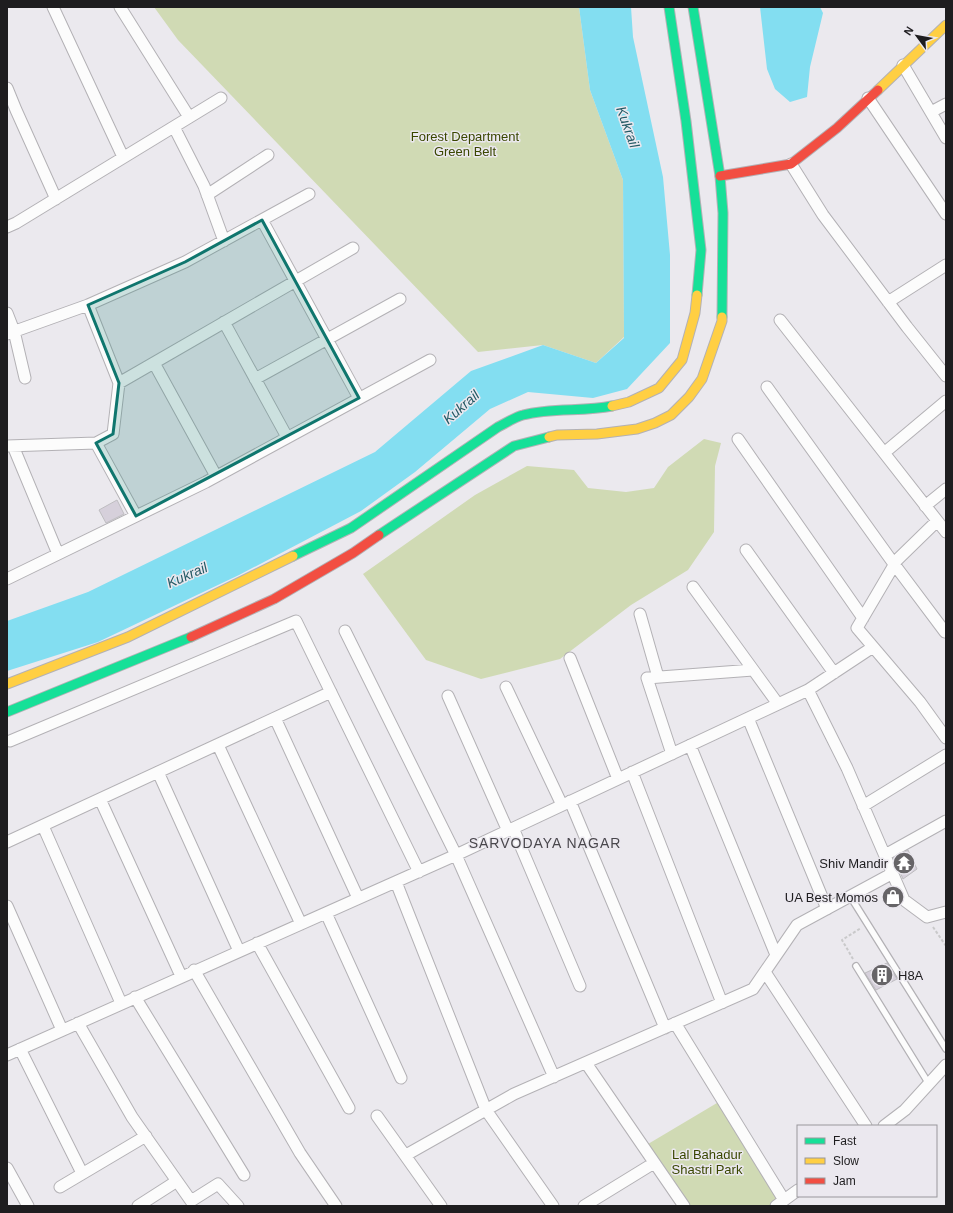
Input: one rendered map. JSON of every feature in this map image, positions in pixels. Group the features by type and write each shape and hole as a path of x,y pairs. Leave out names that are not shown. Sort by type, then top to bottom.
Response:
{"street":[{"path":"53,7 123,157"},
{"path":"120,7 189,117"},
{"path":"7,684 128,637 351,528 498,427 522,415 543,412 598,409 629,402 659,388 682,360 695,313 701,250 686,121 670,7"},
{"path":"7,712 181,642 274,599 353,553 514,446 556,435 598,434 637,429 655,423 671,415 689,397 702,379 722,321 723,213 720,176 693,7"},
{"path":"720,176 791,164 836,128 946,25"},
{"path":"903,65 946,138"},
{"path":"7,88 56,199"},
{"path":"7,227 56,199 220,98"},
{"path":"868,98 946,214"},
{"path":"931,112 946,104"},
{"path":"174,127 204,186 224,241"},
{"path":"207,195 268,155"},
{"path":"791,164 823,215 946,376"},
{"path":"11,333 88,305 185,262 309,194"},
{"path":"262,220 359,398"},
{"path":"119,383 353,248"},
{"path":"888,302 946,265"},
{"path":"255,379 400,299"},
{"path":"58,554 10,446 96,443 113,434 119,383 88,305"},
{"path":"7,312 11,333 25,378"},
{"path":"780,320 946,532"},
{"path":"224,322 287,437"},
{"path":"7,579 216,476 430,360"},
{"path":"154,363 216,476"},
{"path":"767,387 894,564 945,632 946,631"},
{"path":"884,453 946,401"},
{"path":"738,439 863,618"},
{"path":"96,443 136,516"},
{"path":"925,506 946,489"},
{"path":"937,521 894,564 857,628 920,702 946,738"},
{"path":"746,550 834,673"},
{"path":"693,587 778,704"},
{"path":"640,614 658,677"},
{"path":"10,741 296,621 418,872"},
{"path":"345,631 456,855 554,1077"},
{"path":"7,1055 194,970 456,855 808,690 873,647"},
{"path":"570,658 618,779"},
{"path":"672,754 647,678 753,670"},
{"path":"506,687 566,803 670,1026 780,1203 797,1191"},
{"path":"808,690 847,768 904,900 927,917 946,912"},
{"path":"7,842 331,692"},
{"path":"448,696 511,829 580,986"},
{"path":"275,718 358,898"},
{"path":"748,718 827,909"},
{"path":"218,745 301,924"},
{"path":"690,745 776,955"},
{"path":"864,806 946,756"},
{"path":"158,772 239,950"},
{"path":"632,772 722,1003"},
{"path":"100,799 181,976"},
{"path":"885,855 946,821"},
{"path":"42,826 121,1003"},
{"path":"406,1155 514,1094 753,989 797,925 893,873"},
{"path":"396,882 486,1110 553,1206"},
{"path":"7,906 62,1030"},
{"path":"326,913 401,1078"},
{"path":"257,943 349,1108"},
{"path":"194,970 300,1153 336,1206"},
{"path":"764,972 865,1125"},
{"path":"135,997 244,1174"},
{"path":"78,1023 132,1117 191,1202 218,1184 238,1206"},
{"path":"20,1049 82,1173"},
{"path":"586,1063 684,1206"},
{"path":"885,1125 905,1110 946,1065"},
{"path":"377,1116 441,1206"},
{"path":"60,1187 146,1136"},
{"path":"584,1206 654,1163"},
{"path":"7,1168 28,1206"},
{"path":"138,1206 177,1181"}],"lane":[{"path":"850,896 946,1049"},
{"path":"856,966 929,1084"}],"path":[{"path":"927,917 946,946"},
{"path":"856,966 842,940 868,924"}],"highlighted area":[{"path":"262,220 359,398 136,516 96,443 113,434 119,383 88,305 185,262"}],"green space":[{"name":"Forest Department Green Belt","path":"154,7 579,7 590,90 623,180 624,337 596,363 543,345 478,352 178,40"},
{"path":"704,439 721,443 715,466 714,532 688,570 631,605 560,659 481,679 426,660 363,574 475,495 527,466 574,470 588,488 626,492 654,488 668,467"},
{"name":"Lal Bahadur Shastri Park","path":"722,1100 784,1200 776,1206 684,1206 643,1147"}],"water":[{"name":"Kukrail","path":"579,7 631,7 633,37 663,177 670,255 670,343 627,389 593,398 528,392 490,409 415,472 361,511 239,575 98,642 7,671 7,621 88,592 375,452 471,371 543,345 596,363 624,338 623,180 590,90"},
{"path":"760,7 820,7 823,13 810,67 807,97 790,102 775,89 767,69"}],"building":[{"path":"117,500 124,514 106,523 99,510"},
{"name":"Shiv Mandir","path":"908,850 917,869 903,879 894,858"},
{"name":"H8A","path":"887,963 897,979 876,990 865,973"}],"traffic: fast":[{"path":"669,7 686,121 701,250 697,295"},
{"path":"693,7 720,176 723,213 722,317"},
{"path":"293,556 351,528 498,427 514,419 523,415 545,411 590,409 612,406"},
{"path":"379,535 514,446 549,437"},
{"path":"7,712 191,637"}],"traffic: slow":[{"path":"878,90 946,25"},
{"path":"612,406 629,402 659,388 682,360 695,313 697,295"},
{"path":"549,437 557,435 597,434 637,429 655,423 671,415 689,397 702,379 722,321 722,317"},
{"path":"7,684 128,637 293,556"}],"traffic: jam":[{"path":"720,176 791,164 837,128 878,90"},
{"path":"191,637 274,599 353,553 379,535"}],"place":[{"name":"Shiv Mandir","path":"904,863"},
{"name":"UA Best Momos","path":"893,897"},
{"name":"H8A","path":"882,975"}],"district":[{"name":"SARVODAYA NAGAR","path":"545,843"}]}
